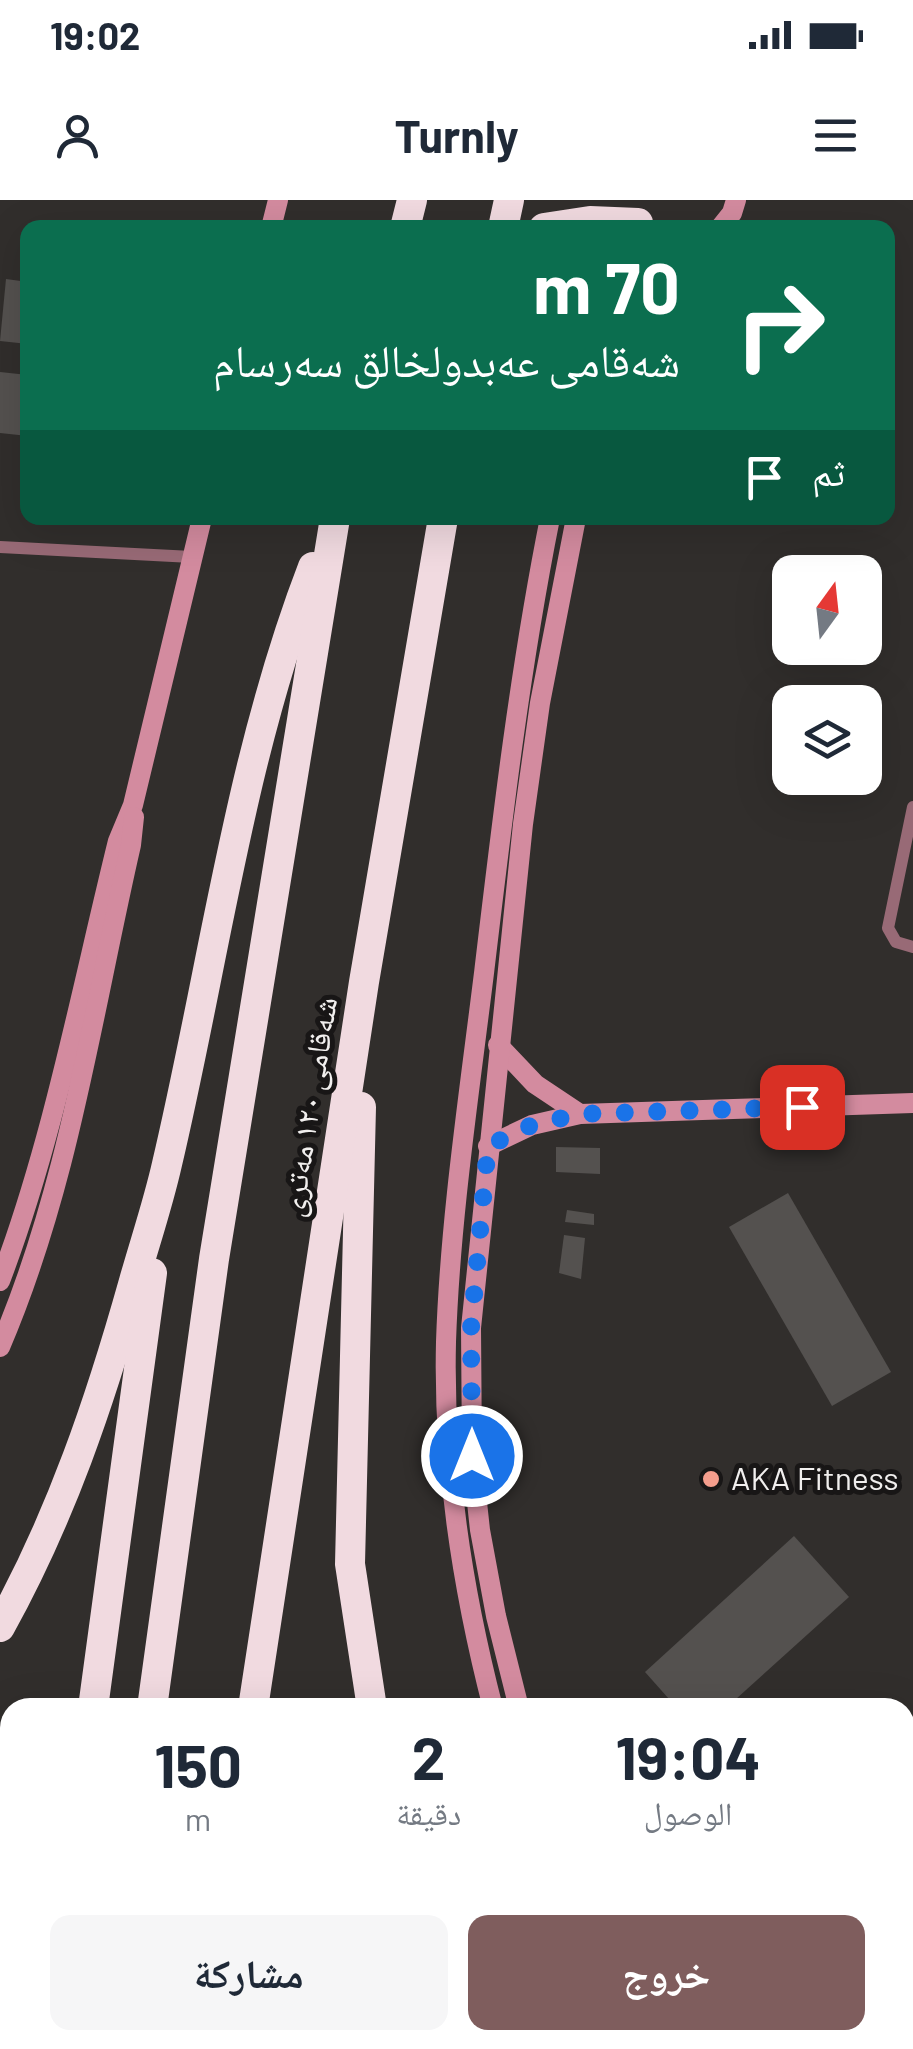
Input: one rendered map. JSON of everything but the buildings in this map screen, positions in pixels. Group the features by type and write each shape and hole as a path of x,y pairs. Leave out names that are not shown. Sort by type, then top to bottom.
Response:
{"highway":[{"path":"94,1698 167,1166 225,880 276,679 331,525"},
{"path":"153,1698 211,1278 333,525"},
{"name":"شەقامی ١٢٠ مەتری","path":"256,1698 364,982 442,525"},
{"path":"364,982 350,1564 370,1698"},
{"path":"0,1627 34,1566 79,1459 102,1393 167,1166"}],"street":[{"path":"0,1281 46,1133 118,840 133,804 200,525"},
{"path":"490,1698 474,1634 459,1547 450,1467 446,1340 463,1148 501,828 518,698 549,525"},
{"path":"516,1698 496,1616 472,1456 471,1328 498,1045 540,703 575,525"},
{"path":"0,1347 49,1210 76,1112 133,835 133,804"},
{"path":"498,1045 534,1084 580,1114"},
{"path":"488,1146 532,1125 580,1114 913,1103"}],"lane":[{"path":"0,547 192,557"},
{"path":"913,807 888,928 891,939 913,947"}],"place":[{"name":"AKA Fitness","path":"711,1479"}],"route":[{"path":"472,1456 471,1328 488,1146 532,1125 580,1114 802,1107"}]}
